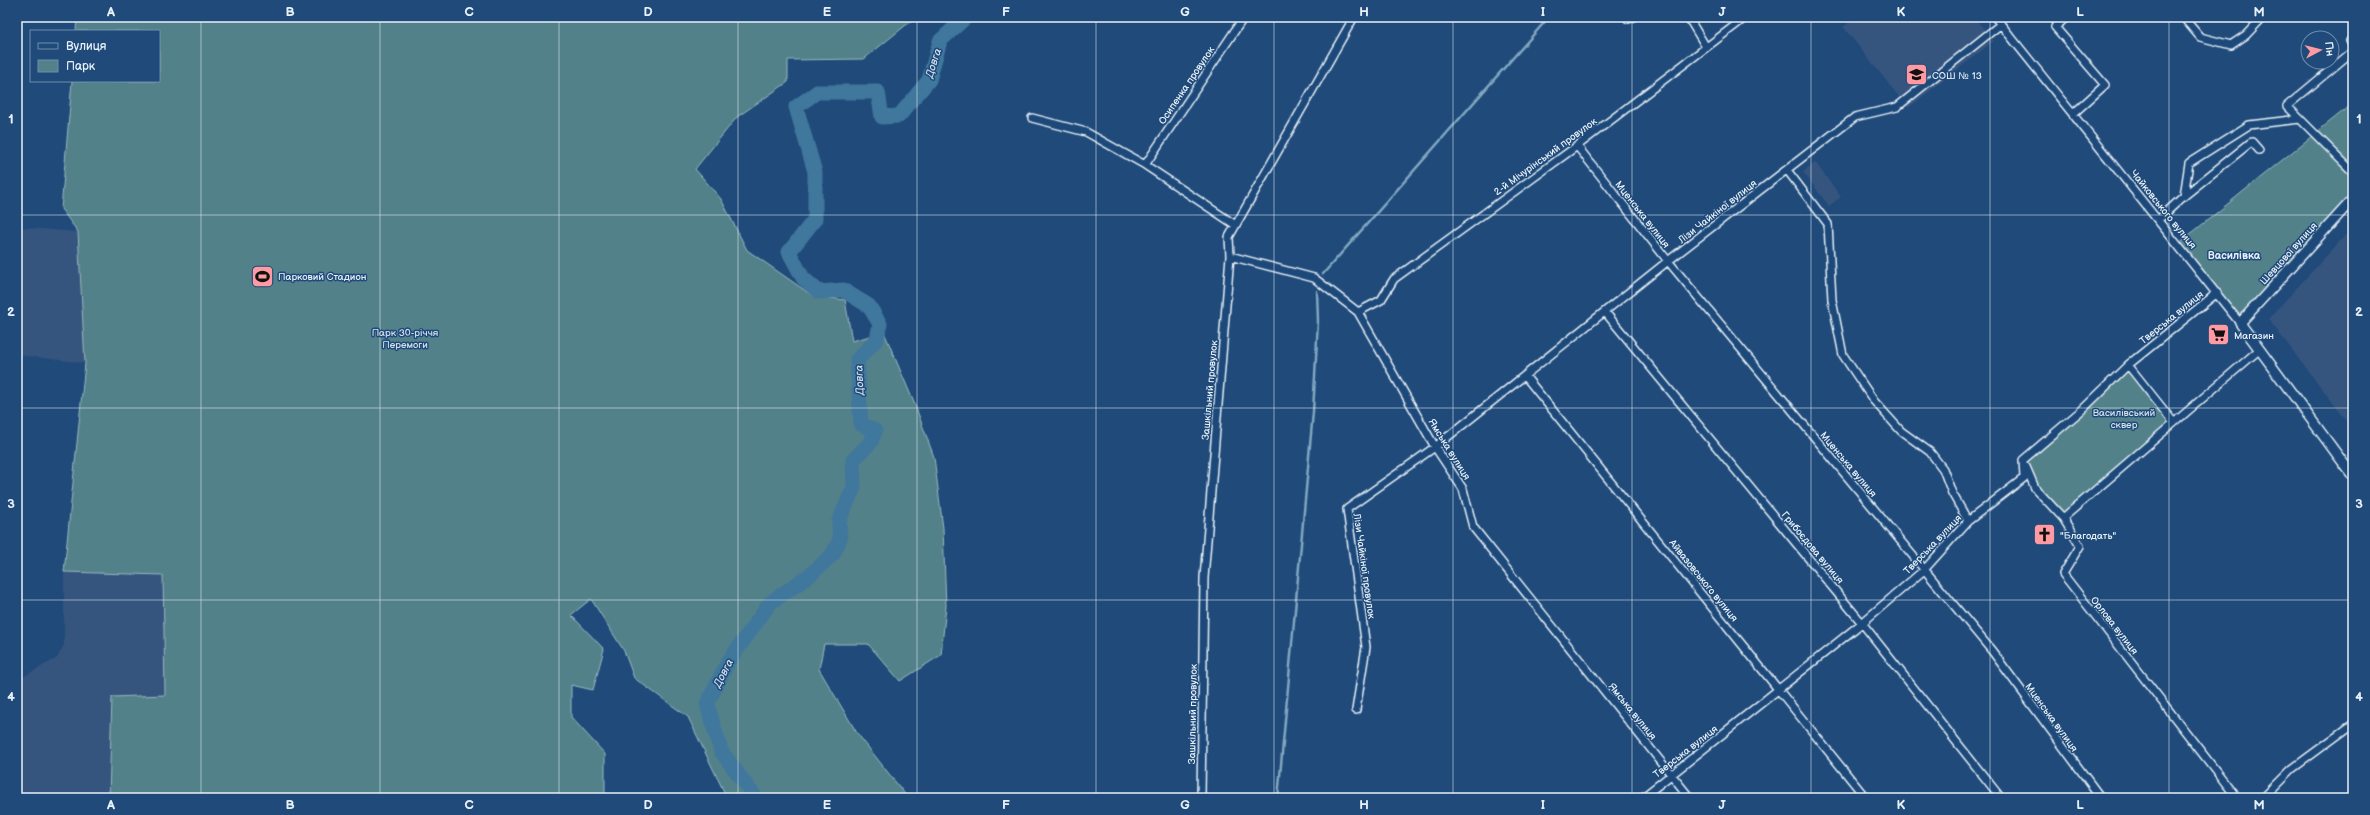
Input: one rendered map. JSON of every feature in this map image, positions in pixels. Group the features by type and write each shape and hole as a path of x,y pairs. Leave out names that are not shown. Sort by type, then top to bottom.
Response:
{"street":[{"name":"Осипенка провулок","path":"1145,165 1244,17"},
{"name":"Зашкільний провулок","path":"1201,798 1204,578 1230,256 1228,237 1234,224 1354,17"},
{"path":"1688,17 1706,47"},
{"name":"2-й Мічурінський провулок","path":"1358,312 1381,300 1394,279 1577,146 1746,17"},
{"name":"Чайковського вулиця","path":"1995,17 2240,323 2353,476"},
{"path":"2067,17 2055,27 2105,86 2073,114"},
{"path":"2183,17 2200,36 2215,42 2231,45 2246,34 2263,17"},
{"name":"Лізи Чайкіної вулиця","path":"1436,447 1668,261 1855,117 1897,107 2001,24"},
{"path":"2353,38 2350,41 2353,46"},
{"path":"2353,51 2287,106 2353,172"},
{"path":"1032,118 1086,132 1145,165 1234,224"},
{"path":"2184,196 2189,163 2202,153 2250,125 2300,119"},
{"path":"2158,220 2184,196 2252,142 2259,150"},
{"name":"Мценська вулиця","path":"1577,146 1668,261 1992,651 2101,798"},
{"path":"1787,170 1828,224 1832,300 1843,355 1874,401 1901,431 1930,452 1943,469 1952,493 1968,522"},
{"name":"Шевцової вулиця","path":"2240,323 2353,199"},
{"name":"Ямська вулиця","path":"1230,256 1314,278 1358,312 1436,447 1463,489 1473,527 1690,798"},
{"name":"Тверська вулиця","path":"1642,798 1862,623 1924,570 1968,522 2024,478 2023,460 2083,409 2128,365 2217,294"},
{"name":"Грибоєдова вулиця","path":"1605,312 1862,623 2001,798"},
{"path":"2063,518 2260,349"},
{"path":"2128,365 2174,423"},
{"name":"Айвазовського вулиця","path":"1525,376 1780,688 1866,798"},
{"name":"Лізи Чайкіної провулок","path":"1356,710 1366,647 1347,509 1436,447"},
{"name":"Орлова вулиця","path":"2023,460 2035,488 2063,518 2080,546 2063,574 2237,798"},
{"path":"2263,798 2292,769 2353,724"}],"shaded area":[{"name":"СОШ № 13","path":"1856,17 1974,17 1994,41 1908,108 1843,27"},
{"path":"1815,162 1841,197 1829,206 1803,172"},
{"path":"17,227 78,232 85,363 17,355"},
{"path":"2353,227 2353,429 2268,319"},
{"path":"64,572 163,574 165,696 112,697 109,798 17,798 17,680 57,658 64,645"}],"green space":[{"name":"Парк 30-річчя Перемоги","path":"77,17 916,17 864,59 788,60 788,82 737,117 695,169 721,199 747,250 813,296 845,300 852,341 884,332 915,405 934,457 943,528 946,606 941,655 900,681 868,644 824,644 819,669 857,733 908,798 727,798 688,717 634,678 624,651 591,599 571,615 604,649 593,690 571,685 571,717 605,754 605,798 109,798 112,697 165,695 163,575 64,572 85,363 78,232 61,209 72,82 160,82 160,30 76,30"},
{"path":"2353,103 2353,194 2240,323 2178,244"},
{"name":"Василівський сквер","path":"2128,365 2174,423 2063,518 2035,488 2023,460"}],"waterway":[{"name":"Довга","path":"756,798 721,751 707,704 728,662 770,603 810,575 833,554 840,539 839,521 854,487 853,460 871,442 875,431 861,424 857,360 877,339 880,324 869,306 843,290 819,292 803,278 789,252 815,219 815,172 796,107 817,92 878,92 882,117 899,116 929,80 940,41 966,17"},
{"path":"1323,274 1549,17"},
{"path":"1278,798 1313,412 1318,321 1317,291"}],"place":[{"name":"СОШ № 13","path":"1916,75"},
{"name":"Парковий Стадион","path":"263,276"},
{"name":"Магазин","path":"2219,335"},
{"name":"\"Благодать\"","path":"2045,535"}],"district":[{"name":"Василівка","path":"2234,255"}]}
